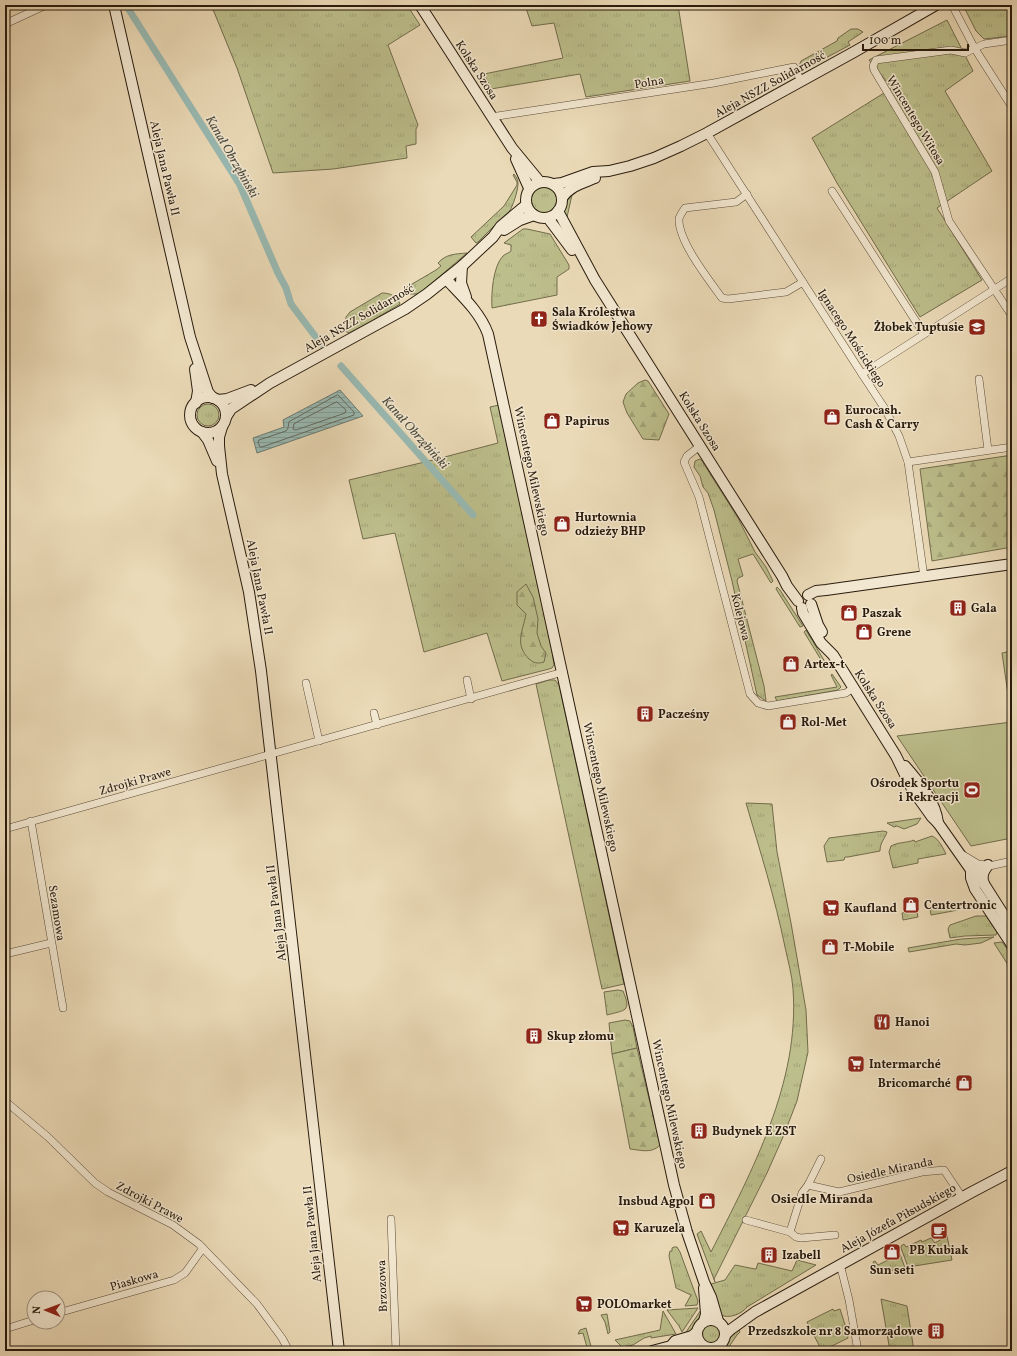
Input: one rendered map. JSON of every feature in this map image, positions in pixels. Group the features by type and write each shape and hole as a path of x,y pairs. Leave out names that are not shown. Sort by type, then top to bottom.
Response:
{"street":[{"path":"5,24 46,5"},
{"name":"Aleja Jana Pawła II","path":"114,5 190,337 198,391 196,403"},
{"name":"Kolska Szosa","path":"420,5 512,148 540,182"},
{"name":"Aleja NSZZ Solidarność","path":"554,184 562,183 593,172 609,171 654,158 707,133 936,5"},
{"path":"952,5 975,49 1012,107"},
{"path":"975,49 984,44 1012,40"},
{"name":"Wincentego Witosa","path":"975,49 965,53 951,50 876,60 873,66 935,172 949,221 1012,316"},
{"name":"Polna","path":"491,117 714,83 794,67 801,81"},
{"name":"Ignacego Mościckiego","path":"707,133 885,409 899,436 908,462 924,577"},
{"name":"Kolska Szosa","path":"512,148 529,188"},
{"name":"Aleja NSZZ Solidarność","path":"562,198 568,191 578,184 596,178 609,171"},
{"path":"540,182 554,184 559,190 562,198 558,211 548,218 534,215 526,205 526,196 529,188 540,182"},
{"path":"832,191 924,334"},
{"path":"747,194 736,202 685,208 679,218 683,239 701,270 722,298 728,299 786,292 803,282"},
{"name":"Aleja NSZZ Solidarność","path":"215,399 233,398 270,382 405,308 427,294 462,266 492,237 501,226 526,205"},
{"name":"Kolska Szosa","path":"558,211 595,280 782,576 805,600 803,613 821,643 833,656 896,756 912,789 971,870 984,884 1012,928"},
{"name":"Aleja NSZZ Solidarność","path":"492,237 520,220 534,215"},
{"name":"Kolska Szosa","path":"548,218 595,280"},
{"name":"Wincentego Milewskiego","path":"462,266 460,283 467,301"},
{"path":"862,374 1012,278"},
{"name":"Wincentego Milewskiego","path":"446,279 467,301 482,320 488,334 674,1185 687,1232 704,1282 711,1297 718,1321"},
{"name":"Aleja Jana Pawła II","path":"190,337 208,392 215,399"},
{"path":"978,379 988,450"},
{"name":"Aleja NSZZ Solidarność","path":"226,417 231,409 270,382"},
{"path":"204,398 215,399 224,407 226,417 222,427 213,432 202,432 197,429 191,419 191,414 196,403 204,398"},
{"name":"Aleja Jana Pawła II","path":"222,427 219,437 222,474 249,592 256,634 339,1351"},
{"name":"Aleja Jana Pawła II","path":"202,432 208,440 222,474"},
{"name":"Kolejowa","path":"700,446 685,458 685,465 699,497 749,692 758,703 768,706 846,693 853,688"},
{"path":"908,462 1012,447"},
{"path":"805,600 816,591 1012,564"},
{"name":"Zdrojki Prawe","path":"5,829 563,672"},
{"path":"467,680 471,699"},
{"path":"306,683 319,741"},
{"path":"374,713 377,725"},
{"name":"Sezamowa","path":"31,822 62,1008"},
{"path":"959,852 966,858 978,864 988,865"},
{"path":"971,870 988,865 1012,861"},
{"path":"984,884 982,878 983,872 988,865"},
{"name":"Kolska Szosa","path":"971,870 970,878 975,889 1012,945"},
{"path":"5,954 51,943"},
{"name":"Zdrojki Prawe","path":"5,1101 48,1137 95,1183 108,1192 173,1225 203,1248 258,1304 282,1338 289,1351"},
{"path":"790,1232 802,1193 808,1185 821,1159"},
{"name":"Osiedle Miranda","path":"808,1185 839,1192 922,1172 944,1170 962,1197"},
{"name":"Aleja Józefa Piłsudskiego","path":"726,1334 755,1312 962,1197 1012,1172"},
{"name":"Brzozowa","path":"391,1219 396,1351"},
{"path":"746,1220 790,1232 796,1237 801,1238 835,1235"},
{"name":"Piaskowa","path":"66,1311 174,1280 185,1273 203,1248"},
{"path":"840,1264 849,1300 858,1351"},
{"name":"Wincentego Milewskiego","path":"704,1282 706,1314 704,1321"},
{"name":"Aleja Józefa Piłsudskiego","path":"718,1321 727,1322 755,1312"},
{"path":"652,1351 671,1346 677,1348 703,1347 717,1349 724,1342 726,1334 724,1327 718,1321 711,1319 704,1321 699,1326 697,1338 703,1347"},
{"path":"5,1329 26,1322"},
{"path":"671,1346 675,1341 692,1336 697,1332"}],"green space":[{"path":"212,5 407,5 420,25 388,45 418,125 416,129 416,144 406,146 407,158 333,169 273,173 237,68"},
{"path":"525,5 678,5 690,81 586,97 580,74 491,89 484,74 563,58 554,23 532,26"},
{"path":"963,5 1012,5 1012,36 984,39 976,31"},
{"path":"947,20 973,71 945,91 992,171 937,208 982,280 920,317 837,183 812,138 892,88 869,60"},
{"path":"851,29 858,29 863,32 848,42 850,45 803,70 799,69 801,61 837,41 838,38"},
{"path":"514,174 518,180 518,186 509,212 510,213 476,243 471,237 504,206 517,185 513,175"},
{"path":"544,187 553,191 557,200 553,209 544,213 535,209 531,200 535,191"},
{"path":"572,192 567,217 563,214 566,203"},
{"path":"523,229 550,234 569,265 569,269 557,277 557,295 492,308 492,288 497,266 503,256 511,251 511,245 504,243"},
{"path":"467,253 419,294 410,294 405,291 407,287 441,266 438,263 444,258 455,254"},
{"path":"382,293 393,296 400,304 349,333 345,331 346,317 350,312"},
{"path":"645,380 648,381 669,414 659,440 643,439 627,413 623,402 626,394 638,383"},
{"path":"208,404 216,407 219,415 216,423 208,426 200,423 197,415 200,407"},
{"path":"499,405 551,645 554,665 549,669 502,681 487,633 424,652 395,533 363,539 349,480 498,443 490,407"},
{"path":"1012,455 1012,547 932,561 920,469"},
{"path":"700,459 738,518 755,552 766,567 773,581 771,583 753,554 738,559 743,576 738,578 737,581 764,686 766,701 757,695 732,581 714,510 708,493 703,487 700,476 694,467 695,461"},
{"path":"526,584 533,597 538,619 537,633 541,646 546,653 544,662 542,663 536,663 529,659 522,648 521,637 526,614 517,605 517,592"},
{"path":"777,587 803,626 800,627 776,589"},
{"path":"806,630 828,667 826,668 804,632"},
{"path":"1012,651 1012,722 1002,653"},
{"path":"832,674 841,687 838,690 777,701 775,697 837,687 831,675"},
{"path":"549,680 555,680 559,685 624,984 602,989 536,684"},
{"name":"Ośrodek Sportu i Rekreacji","path":"1012,722 1012,838 971,846 897,736"},
{"path":"746,803 772,804 777,852 806,1010 808,1052 797,1101 783,1137 767,1173 714,1279 715,1282 697,1234 701,1231 711,1252 757,1158 781,1092 789,1058 793,1024 793,989 790,968 772,893"},
{"path":"921,818 917,824 904,829 897,826 894,827 887,823"},
{"path":"883,831 887,832 880,851 845,857 844,860 827,862 824,846 829,838"},
{"path":"932,836 939,841 946,854 918,859 918,863 893,868 889,852 891,846 914,840 915,842"},
{"path":"975,903 974,905 953,911 931,915 930,909"},
{"path":"917,912 918,917 903,920 902,913"},
{"path":"976,916 986,916 997,932 996,935 950,938 948,929 950,925"},
{"path":"994,937 981,943 965,945 956,944 909,952 908,948 961,939"},
{"path":"1002,942 1008,951 1011,962 1008,968 1008,965 994,943"},
{"path":"618,990 623,991 626,998 627,1007 622,1011 607,1015 604,992"},
{"path":"625,1020 630,1021 633,1027 637,1048 612,1054 609,1023"},
{"path":"637,1048 660,1145 653,1150 642,1151 630,1149 612,1054"},
{"path":"947,1236 952,1260 908,1267 901,1246 904,1244 906,1247 921,1240 922,1242 931,1238 935,1243"},
{"path":"677,1247 680,1252 698,1301 697,1305 685,1306 691,1295 676,1288 669,1256 670,1251 672,1251 672,1248"},
{"path":"900,1254 905,1268 878,1273 873,1262 875,1261 878,1265"},
{"path":"797,1260 816,1265 747,1307 739,1314 731,1316 721,1315 711,1284 725,1280 735,1265 756,1269 758,1263 792,1271"},
{"path":"881,1299 907,1306 914,1351 890,1351"},
{"path":"703,1307 701,1316 692,1329 684,1335"},
{"path":"698,1308 682,1332 667,1310"},
{"path":"833,1309 834,1311 840,1309 848,1338 822,1351 807,1322"},
{"path":"663,1311 676,1334 651,1338 651,1336 644,1338 633,1345 622,1347 615,1340 660,1330"},
{"path":"607,1314 610,1332 608,1334 605,1322 601,1315"},
{"path":"711,1324 718,1327 721,1334 718,1341 711,1344 704,1341 701,1334 704,1327"},
{"path":"738,1327 740,1332 726,1351 721,1351 733,1333"},
{"path":"586,1328 591,1351 588,1351 583,1333 578,1334 580,1330"}],"water":[{"path":"340,390 363,416 257,453 253,438 284,427 283,420"}],"waterway":[{"name":"Kanał Obrzębiński","path":"126,5 240,185 286,288 291,304 321,344"},
{"name":"Kanał Obrzębiński","path":"341,366 473,515"}],"place":[{"name":"Sala Królestwa Świadków Jehowy","path":"539,319"},
{"name":"Żłobek Tuptusie","path":"977,327"},
{"name":"Eurocash. Cash & Carry","path":"832,417"},
{"name":"Papirus","path":"552,421"},
{"name":"Hurtownia odzieży BHP","path":"562,524"},
{"name":"Gala","path":"958,608"},
{"name":"Paszak","path":"849,613"},
{"name":"Grene","path":"864,632"},
{"name":"Artex-t","path":"791,664"},
{"name":"Pacześny","path":"645,714"},
{"name":"Rol-Met","path":"788,722"},
{"name":"Ośrodek Sportu i Rekreacji","path":"972,790"},
{"name":"Centertronic","path":"911,905"},
{"name":"Kaufland","path":"831,908"},
{"name":"T-Mobile","path":"830,947"},
{"name":"Hanoi","path":"882,1022"},
{"name":"Skup złomu","path":"534,1036"},
{"name":"Intermarché","path":"856,1064"},
{"name":"Bricomarché","path":"964,1083"},
{"name":"Budynek E ZST","path":"699,1131"},
{"name":"Insbud Agpol","path":"707,1201"},
{"name":"Karuzela","path":"621,1228"},
{"name":"PB Kubiak","path":"939,1231"},
{"name":"Sun seti","path":"892,1252"},
{"name":"Izabell","path":"769,1255"},
{"name":"POLOmarket","path":"584,1304"},
{"name":"Przedszkole nr 8 Samorządowe","path":"936,1331"}],"district":[{"name":"Osiedle Miranda","path":"822,1198"}]}
